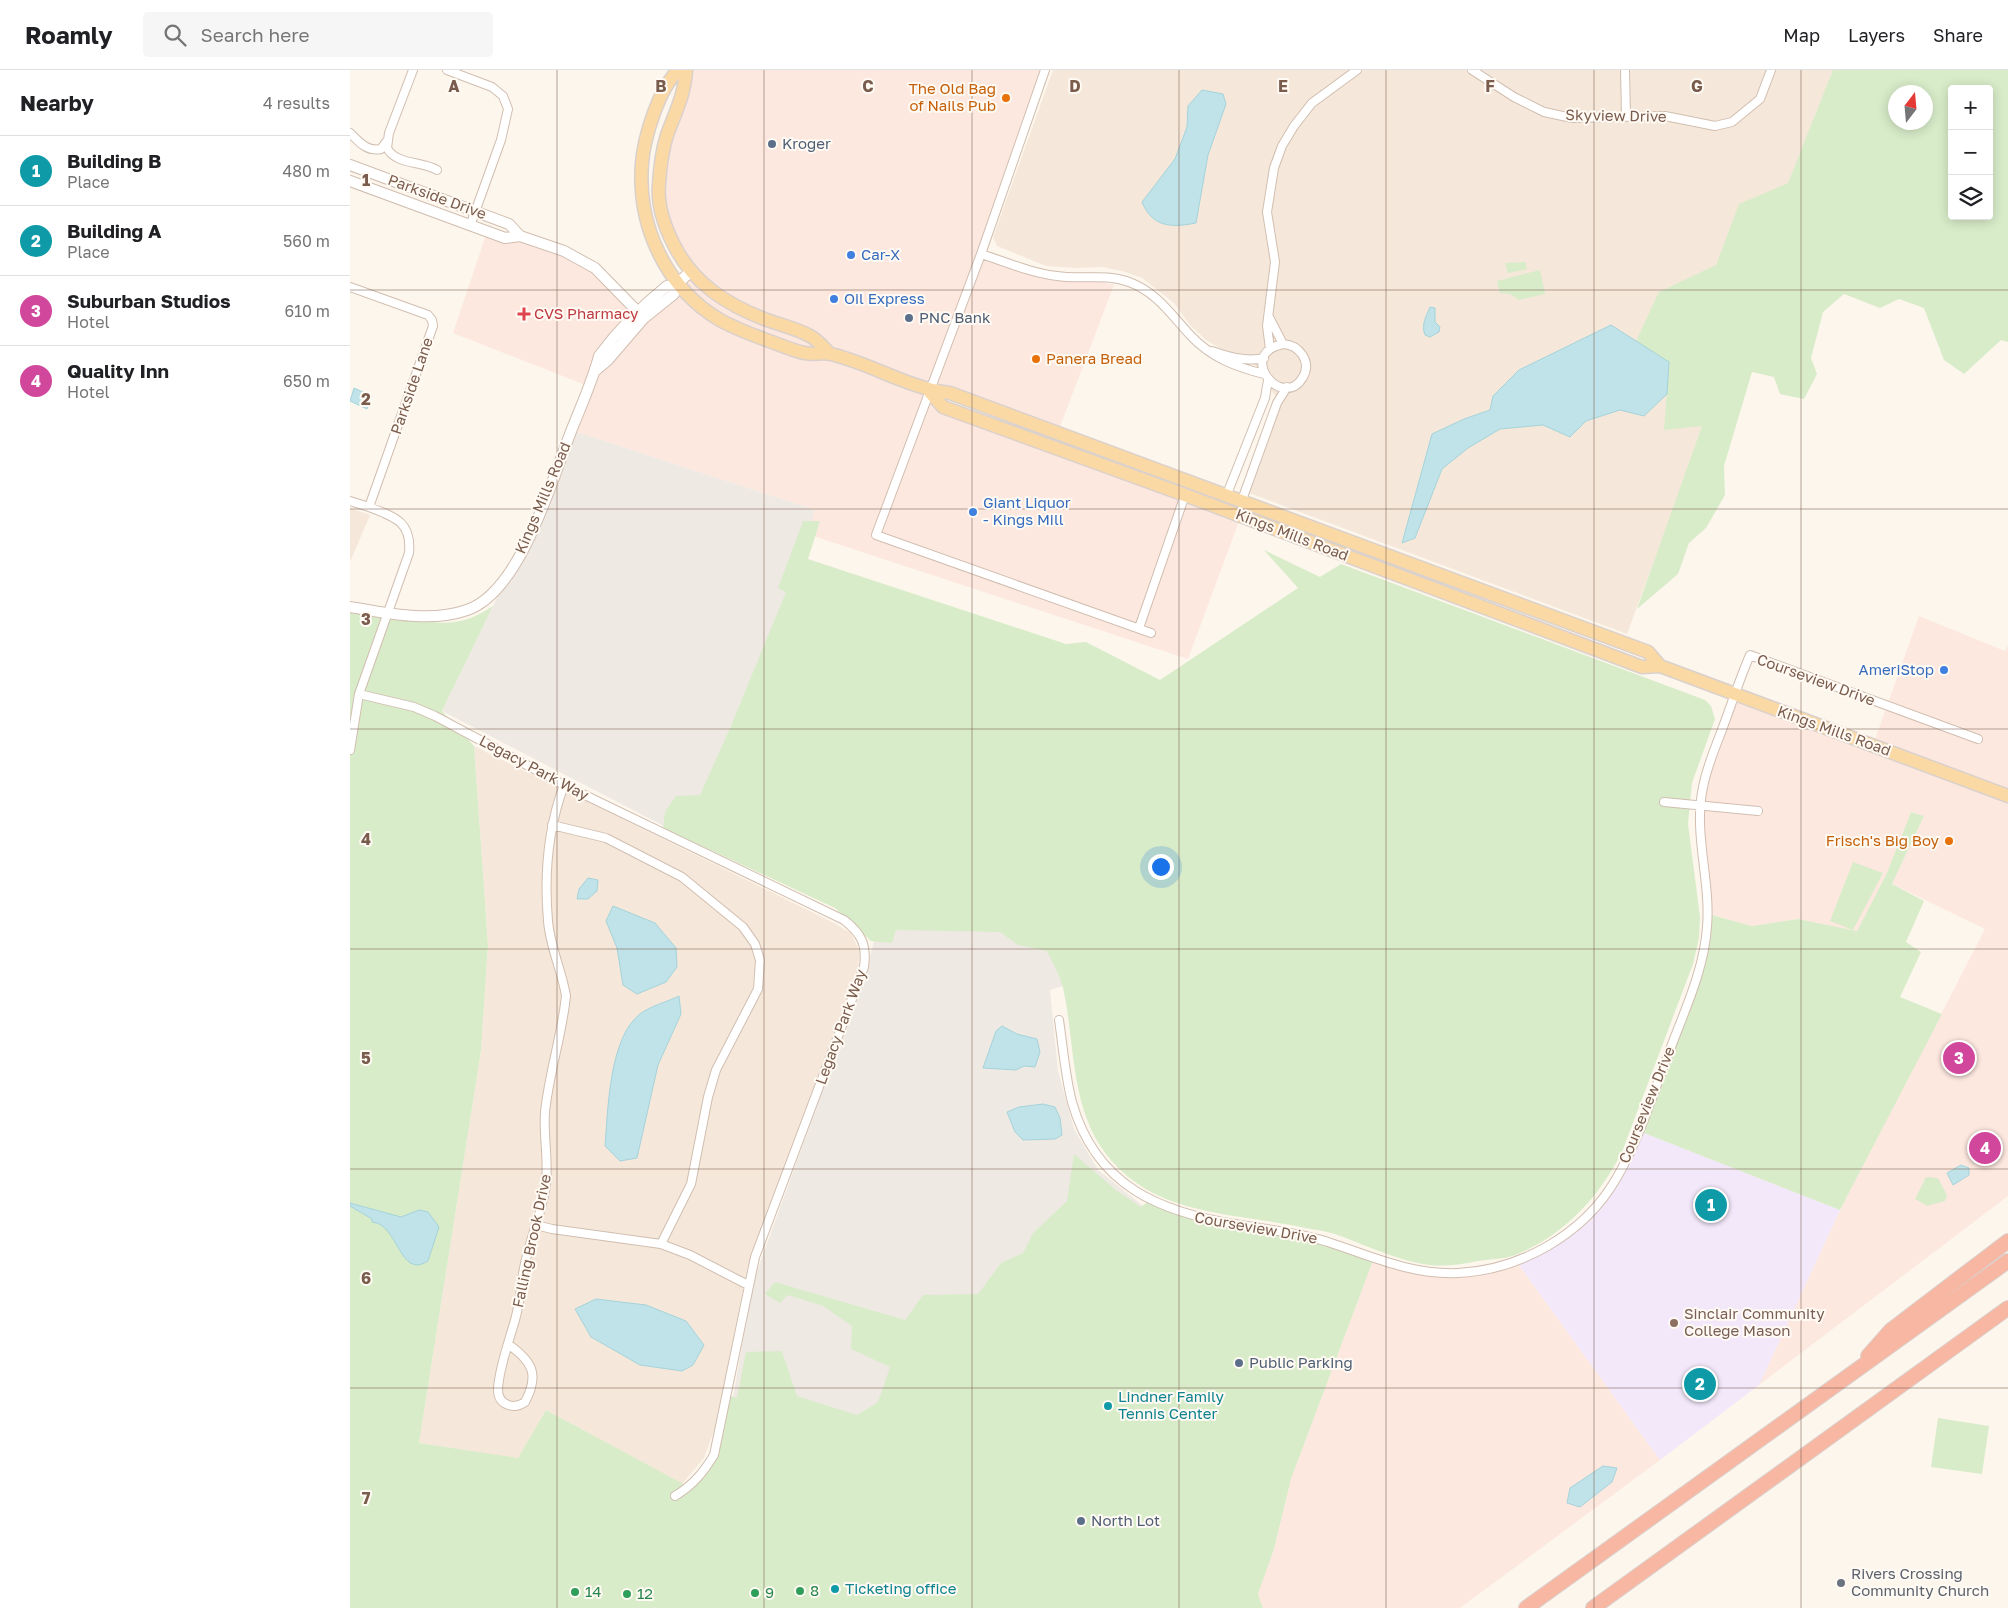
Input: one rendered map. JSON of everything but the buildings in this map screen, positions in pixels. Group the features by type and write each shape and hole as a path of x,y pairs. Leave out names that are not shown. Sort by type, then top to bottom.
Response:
{"highway":[{"path":"1846,1380 1891,1330 2008,1241"},
{"path":"1526,1608 1846,1380 2008,1261"},
{"path":"1593,1608 2008,1308"}],"main road":[{"path":"676,285 662,260 646,221 641,173 648,132 670,77 678,70"},
{"path":"686,70 686,86 667,136 661,161 659,194 666,230 690,272"},
{"name":"Kings Mills Road","path":"690,272 710,290 733,306 811,336 830,354"},
{"name":"Kings Mills Road","path":"676,285 720,320 744,332 806,354 830,354 929,391 950,393 1227,494 1648,652 1660,666"},
{"name":"Kings Mills Road","path":"929,391 943,407 1185,494 1642,667 1660,666 2008,796"}],"street":[{"path":"350,133 358,142 373,150 381,149 386,142 413,70"},
{"path":"447,70 492,87 503,96 508,109 500,140 470,226"},
{"path":"1045,70 981,254 876,535 1151,633"},
{"name":"Skyview Drive","path":"1472,70 1514,97 1544,112 1572,118 1665,116 1715,126 1732,122 1760,100 1771,70"},
{"path":"1625,70 1626,116"},
{"path":"1270,349 1267,326 1275,262 1267,212 1274,168 1282,146 1294,126 1312,103 1352,71"},
{"path":"386,142 388,151 397,158 423,163 437,170"},
{"name":"Parkside Drive","path":"350,165 509,224 520,236"},
{"name":"Parkside Drive","path":"350,181 505,238 520,236 564,251 595,268 637,311"},
{"path":"981,254 1037,273 1060,277 1110,278 1129,282 1146,291 1165,305 1192,337 1219,359 1266,377 1280,387 1287,387 1300,381 1306,364 1301,352 1296,348 1283,344 1270,349 1264,358 1266,377 1265,398 1227,494"},
{"name":"Kings Mills Road","path":"595,371 608,361 644,318 674,294 676,285 690,272"},
{"name":"Kings Mills Road","path":"350,607 387,613 427,616 467,610 482,602 507,577 534,528 595,371 599,356 616,333 637,311 667,286 676,285"},
{"name":"Parkside Lane","path":"350,287 428,315 432,320 433,326 369,507"},
{"path":"1269,317 1283,344"},
{"path":"1207,350 1248,360 1264,358"},
{"path":"1242,500 1277,403 1287,387"},
{"path":"1139,628 1185,494"},
{"path":"350,501 400,521 410,539 409,553 359,694 350,750"},
{"name":"Courseview Drive","path":"1060,1020 1072,1101 1088,1139 1107,1167 1122,1181 1150,1200 1168,1209 1200,1219 1294,1233 1326,1241 1409,1269 1436,1273 1470,1272 1516,1261 1547,1246 1570,1231 1590,1213 1615,1181 1633,1145 1692,991 1705,948 1708,914 1699,829 1700,805 1712,756 1750,655 1978,739"},
{"name":"Legacy Park Way","path":"359,694 414,707 435,716 564,784 844,920 856,929 864,941 866,953 864,968 755,1257 720,1436 714,1455 701,1475 689,1487 675,1496"},
{"name":"Falling Brook Drive","path":"508,1344 524,1355 531,1366 534,1378 525,1402 516,1406 507,1405 500,1400 498,1390 508,1344 520,1303 524,1267 545,1191 548,1162 545,1112 566,996 548,922 549,838 564,784"},
{"path":"1664,802 1758,810"},
{"path":"552,825 606,838 682,877 743,927 755,944 760,960 758,989 716,1070 691,1184 660,1244"},
{"path":"536,1225 552,1230 660,1244 690,1255 748,1286"}],"shaded area":[{"path":"686,70 1045,70 981,254 1114,285 1058,432 930,391 943,407 1241,516 1188,659 807,534 815,510 571,430 588,386 453,333 487,232 520,236 595,268 644,318 689,272 679,255 659,186"},
{"path":"1053,70 1836,70 1627,634 1249,493 1281,405 1249,356 1223,350 1206,340 1190,325 1174,303 1142,278 1102,267 1046,266 997,246 993,237"},
{"path":"571,430 815,510 799,562 685,837 442,711 507,577 518,560"},
{"path":"350,508 370,515 350,562"},
{"path":"1919,616 2005,651 2008,645 2008,1196 1759,1385 1840,1210 1985,929 1892,884 1924,816 1911,812 1886,875 1857,931 1798,919 1752,926 1708,914 1700,805 1735,694 1873,745"},
{"path":"474,746 834,923 851,933 860,952 857,973 747,1269 716,1425 704,1458 682,1484 546,1410 518,1459 419,1443 481,1051 488,945"},
{"path":"878,926 1055,930 1063,986 1050,990 1058,1071 1074,1129 1098,1170 1143,1206 860,1436 733,1397 753,1282 867,968"},
{"name":"Sinclair Community College Mason","path":"1639,1131 1840,1210 1759,1385 1660,1460 1516,1261 1547,1246 1603,1198"},
{"path":"1374,1258 1390,1264 1457,1273 1516,1261 1660,1460 1460,1608 1263,1608 1258,1594 1274,1549 1291,1479"}],"green space":[{"path":"1833,70 2008,70 2008,342 2001,340 1964,374 1944,360 1924,308 1899,299 1880,308 1844,294 1823,312 1811,358 1817,374 1804,399 1780,394 1774,377 1752,372 1724,466 1725,495 1706,528 1689,543 1678,574 1637,609 1702,426 1664,430 1669,362 1636,341 1659,292 1716,265 1739,204 1788,183"},
{"path":"1525,262 1527,269 1508,273 1505,263"},
{"path":"1540,270 1545,294 1519,300 1510,294 1500,293 1497,281"},
{"path":"803,521 820,521 808,559 1066,644 1086,642 1160,680 1298,588 1264,550 1320,577 1341,564 1705,700 1711,706 1715,719 1692,783 1688,824 1700,917 1699,938 1693,964 1622,1152 1603,1184 1591,1199 1551,1236 1518,1254 1503,1258 1441,1266 1426,1265 1407,1260 1330,1233 1217,1213 1166,1199 1143,1187 1122,1171 1103,1150 1092,1132 1079,1092 1063,988 1047,951 1018,945 1000,932 896,930 892,943 871,941 835,908 663,828 665,812 676,796 700,795 786,592 778,588"},
{"path":"493,606 442,711 474,746 488,945 481,1051 419,1443 518,1458 546,1410 689,1487 714,1455 728,1395 737,1398 746,1352 782,1351 797,1396 857,1415 878,1402 890,1367 851,1349 852,1326 823,1306 788,1295 780,1303 765,1294 775,1282 905,1320 923,1295 978,1294 1001,1263 1023,1253 1033,1233 1067,1201 1074,1154 1117,1191 1141,1207 1150,1200 1168,1209 1294,1233 1374,1258 1291,1479 1274,1549 1258,1594 1263,1608 350,1608 350,607 442,623 466,619"},
{"path":"1911,812 1924,816 1892,884 1924,901 1906,942 1921,952 1900,997 1942,1014 1840,1210 1639,1131 1698,974 1708,914 1752,926 1798,919 1857,931 1886,875"},
{"path":"1853,862 1883,873 1853,930 1830,921"},
{"path":"1926,1177 1938,1178 1947,1195 1945,1201 1927,1206 1915,1199"},
{"path":"1938,1418 1989,1426 1982,1474 1931,1467"}],"water":[{"path":"1202,90 1223,94 1226,104 1208,155 1196,223 1163,224 1151,217 1142,202 1175,159 1187,127 1188,106"},
{"path":"1430,307 1435,308 1435,322 1440,327 1439,332 1430,337 1425,335 1424,321"},
{"path":"1611,325 1669,362 1667,394 1644,416 1620,410 1586,421 1570,437 1543,425 1500,429 1468,448 1442,469 1415,538 1402,543 1432,434 1464,419 1490,410 1493,396 1519,370"},
{"path":"354,388 372,396 367,409 350,401"},
{"path":"588,878 598,880 597,891 588,899 577,899 579,889"},
{"path":"613,906 655,923 676,948 677,967 666,982 637,994 623,985 617,948 606,921"},
{"path":"679,996 681,1014 658,1065 637,1158 620,1161 605,1146 612,1076 622,1040 630,1025 640,1014"},
{"path":"1002,1026 1017,1034 1037,1039 1040,1052 1035,1067 1024,1066 1016,1070 983,1068 996,1031"},
{"path":"1043,1104 1055,1107 1060,1118 1062,1135 1055,1139 1023,1140 1015,1132 1007,1112 1019,1107"},
{"path":"1961,1165 1969,1168 1969,1175 1953,1185 1947,1173"},
{"path":"350,1203 401,1217 419,1210 428,1212 439,1227 428,1261 418,1265 411,1263 405,1258 388,1232 381,1225 372,1222 372,1219 350,1206"},
{"path":"596,1299 646,1305 686,1321 704,1345 693,1365 682,1371 640,1365 591,1337 575,1309"},
{"path":"1603,1466 1617,1468 1612,1482 1580,1507 1567,1503 1570,1488"}],"place":[{"name":"The Old Bag of Nails Pub","path":"1006,98"},
{"name":"Kroger","path":"772,144"},
{"name":"Car-X","path":"851,255"},
{"name":"Oil Express","path":"834,299"},
{"name":"CVS Pharmacy","path":"524,314"},
{"name":"PNC Bank","path":"909,318"},
{"name":"Panera Bread","path":"1036,359"},
{"name":"Giant Liquor - Kings Mill","path":"973,512"},
{"name":"AmeriStop","path":"1944,670"},
{"name":"Frisch's Big Boy","path":"1949,841"},
{"name":"Suburban Studios","path":"1959,1058"},
{"name":"Quality Inn","path":"1985,1148"},
{"name":"Building B","path":"1711,1205"},
{"name":"Sinclair Community College Mason","path":"1674,1323"},
{"name":"Public Parking","path":"1239,1363"},
{"name":"Building A","path":"1700,1384"},
{"name":"Lindner Family Tennis Center","path":"1108,1406"},
{"name":"North Lot","path":"1081,1521"},
{"name":"Rivers Crossing Community Church","path":"1841,1583"},
{"name":"Ticketing office","path":"835,1589"},
{"name":"8","path":"800,1591"},
{"name":"14","path":"575,1592"},
{"name":"9","path":"755,1593"},
{"name":"12","path":"627,1594"}]}
